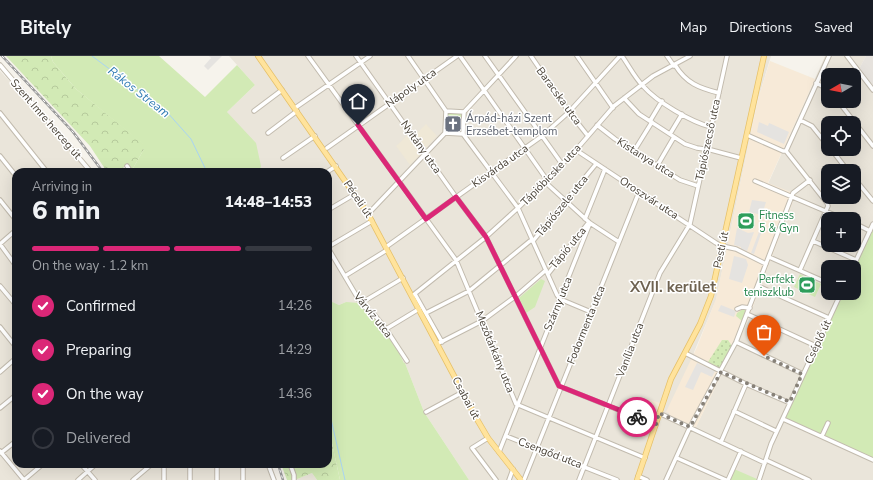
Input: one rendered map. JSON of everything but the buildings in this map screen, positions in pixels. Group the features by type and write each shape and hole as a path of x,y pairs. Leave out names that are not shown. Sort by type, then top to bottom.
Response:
{"main road":[{"name":"Péceli út","path":"258,56 368,214 414,295 419,309"},
{"name":"Pesti út","path":"638,478 671,379 707,308 764,56"},
{"name":"Csabai út","path":"419,309 440,343 463,392 488,438 513,469 525,480"}],"street":[{"name":"Mezőtárkány utca","path":"308,56 456,260 516,404 596,436 645,458"},
{"name":"Nyitány utca","path":"356,56 486,237 540,348 561,387"},
{"path":"268,133 329,85 370,56"},
{"path":"368,214 445,133 446,111 408,56"},
{"path":"458,56 525,148 546,181 589,223 619,242"},
{"name":"Nápoly utca","path":"327,148 458,56"},
{"path":"485,56 562,164"},
{"path":"516,56 464,112 463,134 518,208 560,299 591,312"},
{"name":"Baracska utca","path":"531,56 569,112 588,136"},
{"path":"577,56 612,108"},
{"path":"621,56 648,92 698,123 711,127"},
{"name":"Kisvárda utca","path":"344,276 387,248 542,136 569,112 621,56"},
{"path":"667,56 684,78 699,87 719,93"},
{"name":"Tápióbicske utca","path":"414,295 486,237 518,208 576,150 612,108 657,74 690,56"},
{"name":"Tápiószecső utca","path":"690,224 727,56"},
{"path":"786,151 829,56"},
{"path":"847,56 873,90"},
{"name":"Szent Imre herceg út","path":"0,65 88,168"},
{"path":"816,83 821,86"},
{"path":"254,111 282,90"},
{"path":"624,98 634,109 651,122 691,146 741,158"},
{"path":"634,151 662,102"},
{"path":"843,108 873,146"},
{"path":"446,111 464,112"},
{"path":"0,113 44,168"},
{"path":"670,134 682,114"},
{"path":"800,120 812,126 821,137"},
{"name":"Kistanya utca","path":"597,125 615,139 680,180 698,186"},
{"path":"445,133 463,134"},
{"path":"747,135 786,151 810,180 828,206 800,270"},
{"path":"283,158 315,136"},
{"path":"657,166 674,137"},
{"name":"Oroszvár utca","path":"576,150 722,246 736,249 766,264"},
{"path":"0,156 12,171"},
{"path":"836,156 843,164"},
{"name":"Tápiószele utca","path":"426,313 469,291 530,241 533,241 596,164"},
{"path":"332,169 336,166"},
{"path":"585,219 605,169"},
{"path":"666,480 690,427 736,342 792,193 810,180"},
{"path":"755,181 826,211"},
{"path":"861,186 873,201"},
{"name":"Fodormenta utca","path":"525,480 639,192"},
{"path":"332,208 355,194"},
{"path":"0,200 12,215"},
{"path":"332,245 372,221"},
{"name":"Tápió utca","path":"440,343 482,321 547,272 589,223"},
{"name":"Szárny utca","path":"499,452 589,223"},
{"name":"Vanília utca","path":"579,480 660,273 690,224"},
{"path":"813,241 856,260 873,224"},
{"path":"861,227 870,231"},
{"path":"12,234 0,244 12,260"},
{"name":"Várvíz utca","path":"332,254 361,303 373,313 386,329 407,361"},
{"path":"769,257 821,280"},
{"path":"361,303 403,278"},
{"path":"0,286 12,300"},
{"path":"758,286 829,318"},
{"name":"Csabai út","path":"414,295 426,313 440,343"},
{"name":"Cséplő út","path":"759,480 776,431 783,419 802,374 838,300"},
{"path":"737,309 742,307 750,308"},
{"path":"386,329 419,309"},
{"path":"747,314 816,346"},
{"path":"0,327 12,342"},
{"path":"736,342 802,374"},
{"path":"685,353 746,384 790,402"},
{"path":"0,371 12,361"},
{"path":"721,442 746,384"},
{"path":"561,387 656,425"},
{"path":"426,412 463,392"},
{"path":"0,408 12,398"},
{"path":"734,411 776,431"},
{"path":"659,413 741,451 809,480"},
{"path":"783,419 873,460"},
{"path":"822,436 828,423"},
{"name":"Csengőd utca","path":"506,436 617,480"},
{"path":"488,438 472,448 496,480"},
{"path":"12,443 1,452 12,465"},
{"path":"677,458 727,480 741,451"},
{"path":"14,468 24,480 38,468"},
{"path":"84,468 94,480"},
{"path":"78,480 92,468"},
{"path":"133,480 148,468"},
{"path":"164,468 164,480"},
{"path":"190,468 190,480"},
{"path":"217,468 217,480"},
{"path":"243,468 244,480"},
{"path":"270,468 274,480"},
{"path":"291,468 294,480"},
{"path":"509,480 513,469"},
{"path":"638,478 647,480"}],"shaded area":[{"path":"209,56 222,56 208,70 204,66 211,58"},
{"path":"229,56 771,56 758,99 716,300 694,352 696,427 747,322 795,194 768,184 825,56 866,56 860,68 821,68 821,108 861,108 861,75 873,90 873,224 861,250 861,212 821,212 821,252 860,252 856,260 821,260 821,300 842,300 873,460 873,480 469,480 424,412 405,363 400,355 346,302 339,305 332,302 332,168 261,168 261,166 227,112 255,85"},
{"path":"866,56 873,56 873,90 861,75 861,68 860,68"},
{"path":"770,61 815,79 768,183 796,194 747,322 696,427 669,415 669,413 666,412 697,347 716,299 758,99"},
{"path":"0,71 91,168 12,168 12,468 272,468 276,480 0,480"},
{"path":"759,122 768,126 769,123 789,132 784,144 757,132"},
{"path":"426,124 437,136 427,147 423,147 415,135"},
{"path":"409,134 422,153 410,165 396,146"},
{"path":"752,200 766,202 762,215 749,212"},
{"path":"762,224 764,225 754,254 751,253"},
{"path":"737,228 748,233 754,232 747,251 734,245"},
{"path":"734,256 746,259 748,265 742,283 729,279"},
{"path":"721,305 736,311 734,317 718,311"},
{"path":"697,363 715,371 712,377 701,372 693,390 685,387"},
{"path":"645,398 660,403 653,422 639,417"},
{"path":"635,419 652,426 647,439 630,433"},
{"path":"312,473 317,480 295,480"}],"green space":[{"path":"6,56 51,56 53,62 76,89 145,145 133,168 130,168 128,165 122,168 104,168 90,146"},
{"path":"51,56 159,56 205,97 237,65 255,85 227,112 256,143 261,168 133,168 144,149 144,145 76,89 53,62"},
{"path":"446,111 464,112 463,134 445,133"},
{"path":"873,224 873,460 783,419 838,300 861,300 861,260 857,260"},
{"name":"Perfekt teniszklub","path":"800,274 821,284 815,297 794,287"},
{"path":"541,279 545,281 535,307 526,313 519,298"},
{"path":"332,302 339,305 346,302 359,303 372,314 385,329 401,353 400,355 405,363 424,412 469,480 340,480 332,443"},
{"path":"743,309 746,309 742,321 736,316 737,313"},
{"path":"722,340 728,340 732,346 722,367 719,368 708,362"},
{"path":"332,443 340,480 317,480 312,473 295,480 287,480 282,468 332,468"},
{"path":"734,469 757,479 757,480 729,480"}],"waterway":[{"name":"Rákos Stream","path":"92,56 166,111 191,139 205,168"},
{"name":"Rákos Stream","path":"332,423 345,480"}],"railway":[{"path":"2,56 73,132 100,168"},
{"path":"279,468 283,480"}],"way so far":[{"path":"637,417 656,425 659,413 690,427 721,372 790,402 802,374 764,356"}],"place":[{"name":"Árpád-házi Szent Erzsébet-templom","path":"453,124"},
{"name":"Fitness 5 & Gyn","path":"746,221"},
{"name":"Perfekt teniszklub","path":"807,285"}],"district":[{"name":"XVII. kerület","path":"673,287"}],"route":[{"path":"358,125 426,219 456,197 486,237 529,323 541,352 559,386 608,407 637,417"}]}
